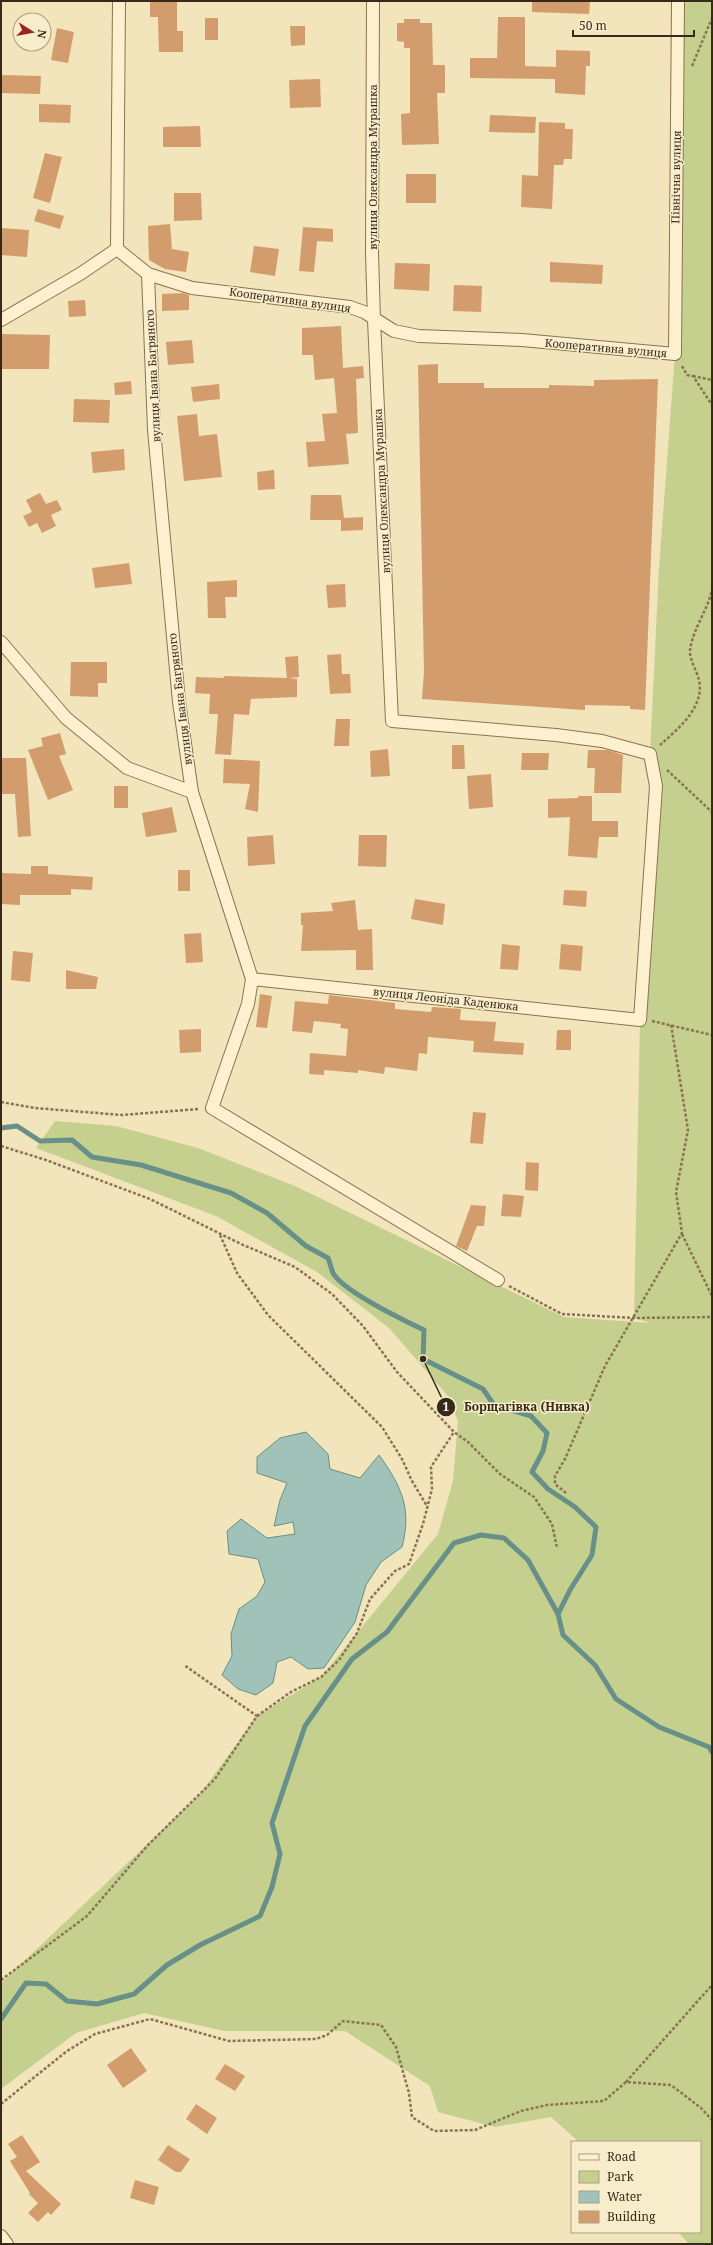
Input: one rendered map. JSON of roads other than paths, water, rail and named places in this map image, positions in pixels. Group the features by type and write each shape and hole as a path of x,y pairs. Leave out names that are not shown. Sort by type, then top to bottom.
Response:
{"street":[{"path":"1,320 80,274 117,249 119,1"},
{"name":"вулиця Олександра Мурашка","path":"373,1 372,252 392,721 556,734 602,741 650,754 656,786 640,1020"},
{"name":"Північна вулиця","path":"675,354 678,1"},
{"name":"Кооперативна вулиця","path":"117,249 148,274 192,288 350,307 364,312 374,320 394,331 419,336 522,340 675,354"},
{"name":"вулиця Івана Багряного","path":"148,274 154,430 179,702 192,792 252,979 248,1004 212,1108 498,1280"},
{"path":"1,642 66,718 127,768 192,792"},
{"name":"вулиця Леоніда Каденюка","path":"252,979 640,1020"},
{"path":"1,2236 7,2244"}],"water":[{"path":"306,1432 328,1454 330,1469 360,1478 379,1455 394,1478 403,1499 406,1521 405,1533 402,1547 381,1562 366,1585 355,1622 324,1668 308,1669 291,1657 277,1662 273,1683 256,1695 238,1689 222,1675 232,1656 231,1634 239,1609 257,1596 265,1582 258,1559 229,1554 227,1531 241,1519 267,1538 295,1534 293,1522 274,1526 280,1500 287,1483 257,1473 257,1457 280,1438"}],"waterway":[{"path":"1,1128 17,1126 40,1141 72,1140 92,1157 141,1165 231,1193 267,1213 306,1246 328,1258 333,1273 348,1288 374,1304 424,1330 423,1359 483,1389 494,1405 531,1416 547,1433 543,1451 532,1472 548,1489 575,1507 596,1527 592,1555 570,1590 558,1614 563,1635 595,1665 616,1699 659,1727 709,1747 712,1752"},
{"path":"1,2019 26,1983 46,1984 67,2001 97,2004 134,1994 167,1965 200,1945 260,1916 272,1887 280,1854 272,1823 305,1726 352,1659 387,1632 454,1543 481,1535 504,1538 528,1560 558,1614"}],"place":[{"name":"Борщагівка (Нивка)","path":"423,1359"}]}
